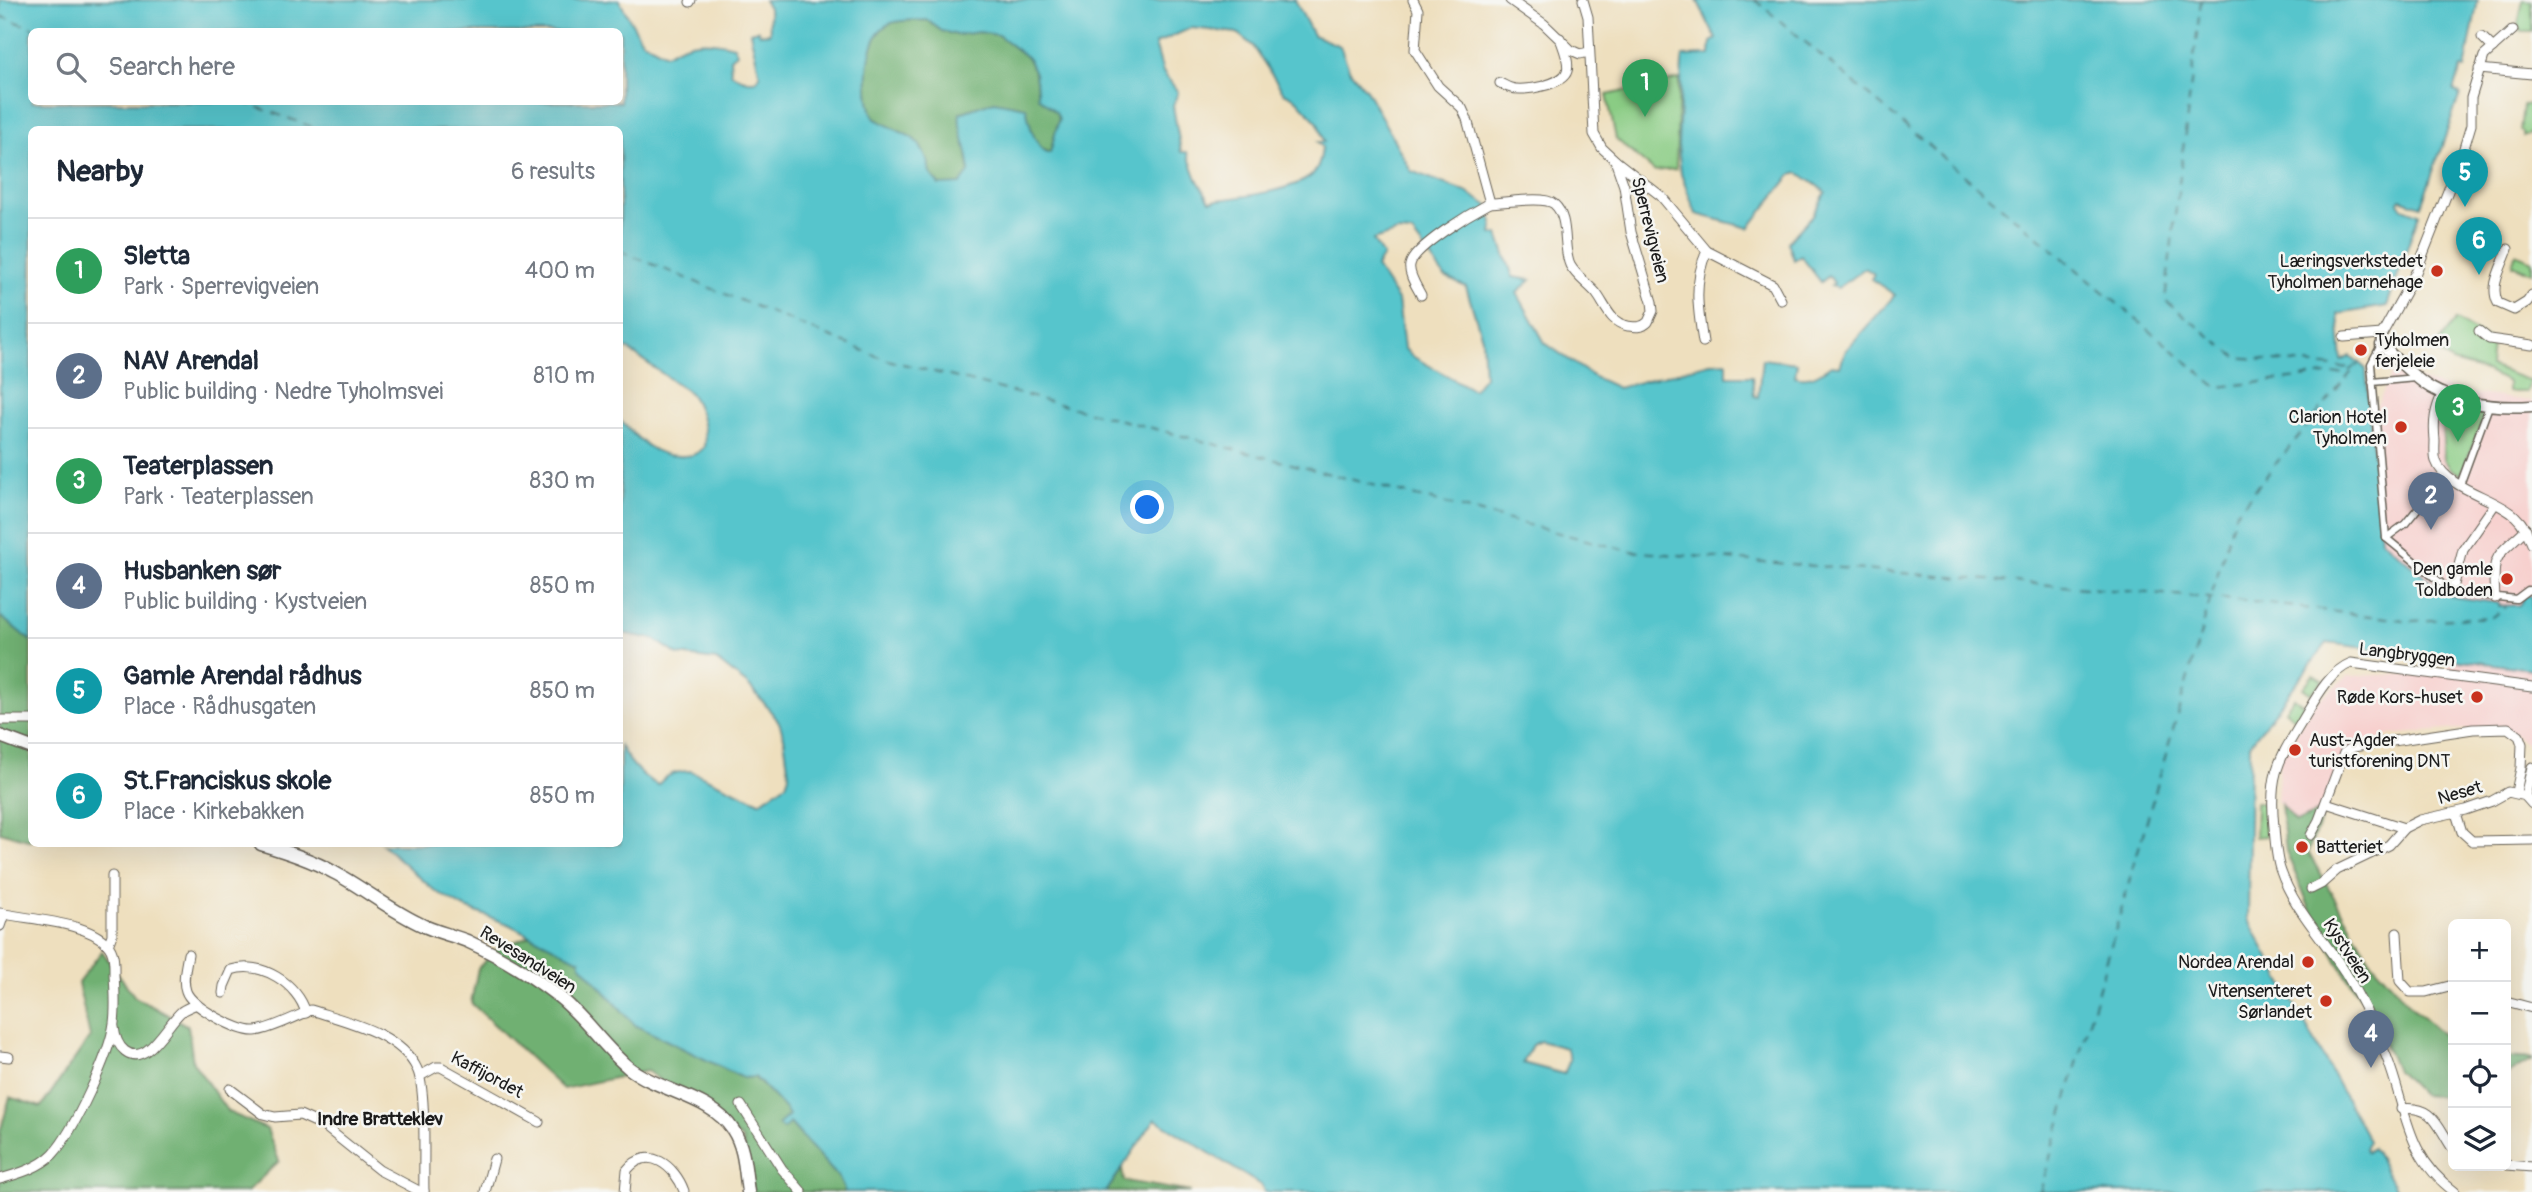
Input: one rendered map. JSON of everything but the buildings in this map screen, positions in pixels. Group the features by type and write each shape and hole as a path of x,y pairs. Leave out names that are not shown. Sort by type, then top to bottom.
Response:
{"main road":[{"path":"0,736 28,746"},
{"name":"Revesandveien","path":"270,847 305,858 335,872 399,913 423,926 467,942 558,996 628,1067 705,1106 724,1120 737,1138 748,1192"}],"street":[{"path":"1413,0 1418,10 1415,50 1438,86 1462,108 1490,202 1423,248 1410,261 1409,270 1421,295"},
{"path":"1510,0 1560,38 1571,50 1580,54 1589,51"},
{"name":"Sperrevigveien","path":"1490,202 1513,203 1543,198 1555,204 1563,219 1570,264 1576,273 1596,293 1619,325 1644,326 1653,311 1652,302 1631,232 1625,186 1615,160 1602,148 1594,134 1588,17 1583,0"},
{"path":"2513,30 2484,56 2471,98 2471,125 2461,158 2416,272 2371,365 2386,538 2452,592 2516,599 2528,590 2532,591"},
{"path":"2482,37 2493,48"},
{"path":"1500,83 1511,88 1526,89 1557,81 1566,75 1568,67 1560,38"},
{"path":"2479,69 2532,74"},
{"path":"1615,160 1661,196 1707,251 1773,285 1781,300"},
{"path":"2508,250 2494,286 2498,303 2514,310 2527,302 2532,295"},
{"path":"1703,342 1698,295 1701,264 1707,251"},
{"path":"2479,331 2489,339 2532,345"},
{"path":"2344,337 2381,340 2417,378 2443,393 2489,406 2532,406"},
{"path":"2372,382 2417,378"},
{"path":"2443,393 2433,421 2436,461 2445,474 2460,485 2517,517 2532,544"},
{"path":"2460,485 2489,406"},
{"path":"2386,538 2405,524 2445,474"},
{"path":"2452,592 2463,550 2495,504"},
{"path":"2496,598 2493,568 2496,560 2526,530"},
{"name":"Langbryggen","path":"2303,914 2286,883 2277,858 2272,803 2273,777 2283,753 2320,692 2344,666 2351,663 2532,687"},
{"path":"0,720 28,720"},
{"path":"2311,835 2344,753 2353,747 2501,726 2515,731 2522,744 2524,793 2532,804"},
{"path":"2524,793 2532,768"},
{"name":"Neset","path":"2404,828 2420,820 2456,813 2492,801 2508,792 2524,793"},
{"path":"2311,889 2337,870 2389,845 2404,828 2326,803"},
{"path":"2456,813 2462,832 2472,841 2532,841"},
{"path":"108,945 112,935 112,876"},
{"path":"0,926 2,914 73,927 92,933 108,945 113,959 116,1038 121,1049 131,1056 139,1056 149,1049 184,1009 197,1004"},
{"name":"Kystveien","path":"2303,914 2345,972 2363,1004 2388,1059 2401,1109 2414,1143 2432,1170 2455,1192"},
{"path":"2398,933 2400,981 2404,987 2410,992 2426,992 2448,986"},
{"path":"188,954 185,989 189,998 222,1021 253,1031 269,1028 311,1010 381,1035 409,1057 420,1076 424,1191 419,1191 379,1170 324,1126 300,1115 275,1118 263,1114 230,1089"},
{"path":"223,993 231,970 244,968 261,971 283,980 298,996 306,1013"},
{"path":"2511,1002 2532,1008"},
{"path":"0,1179 38,1165 51,1156 66,1137 100,1065 114,1025"},
{"name":"Kaffijordet","path":"420,1076 436,1066 441,1067 539,1122"},
{"path":"741,1105 782,1169 802,1192"},
{"path":"2401,1109 2429,1112 2448,1141"},
{"path":"625,1192 627,1170 638,1160 647,1158 662,1162 674,1171 684,1191"},
{"path":"485,1192 494,1159"},
{"path":"2511,1166 2532,1167"}],"shaded area":[{"path":"2392,373 2469,393 2532,401 2532,596 2525,595 2519,605 2499,606 2498,603 2448,596 2381,539 2370,420"},
{"path":"2452,659 2532,669 2532,749 2515,734 2457,729 2390,735 2352,753 2324,810 2296,823 2277,801 2280,758 2313,705 2348,676 2444,673"}],"green space":[{"path":"2523,0 2532,1 2532,31 2521,31 2518,25"},
{"path":"927,20 942,31 957,35 979,32 998,35 1028,58 1035,73 1038,96 1056,112 1059,119 1050,153 1035,140 1025,107 994,101 960,113 970,172 961,184 940,186 930,173 928,161 919,144 911,137 875,119 869,98 868,68 875,40 881,30 893,22"},
{"path":"1679,79 1676,169 1654,171 1616,139 1607,95"},
{"path":"2532,104 2532,133 2523,137 2523,132 2520,131 2523,105"},
{"path":"2516,254 2532,261 2532,273 2512,265"},
{"path":"2456,320 2492,342 2490,366 2530,381 2527,392 2508,392 2508,382 2488,372 2452,362 2434,349"},
{"path":"2454,409 2485,413 2461,475 2450,468 2444,459 2442,420"},
{"path":"0,616 28,639 28,840 0,832"},
{"path":"2313,675 2323,680 2311,694 2303,688"},
{"path":"2294,698 2304,705 2295,719 2285,710"},
{"path":"2256,803 2263,803 2266,836 2255,837"},
{"path":"2281,804 2296,822 2324,810 2308,852 2370,960 2412,1007 2448,1039 2448,1097 2422,1095 2395,1068 2370,1012 2337,961 2309,907 2286,851"},
{"path":"531,935 580,960 635,1025 743,1078 754,1077 786,1109 789,1115 779,1125 783,1129 789,1122 839,1178 845,1192 753,1192 742,1139 647,1071 563,1089 471,1003 478,968 497,949"},
{"path":"102,951 135,997 188,1026 193,1062 228,1112 267,1129 279,1161 247,1192 0,1192 0,1132 10,1097 41,1107 90,1037 78,983"},
{"path":"2511,1057 2532,1060 2511,1072"},
{"path":"1122,1169 1124,1181 1191,1192 1106,1192"}],"water":[{"path":"0,0 619,0 642,41 666,54 683,45 698,42 734,46 737,53 730,58 731,73 750,81 757,80 760,75 750,32 758,30 760,34 770,33 769,9 764,0 1295,0 1313,35 1340,46 1350,71 1367,91 1411,171 1466,192 1489,206 1492,234 1498,235 1513,277 1531,280 1517,293 1545,343 1594,377 1618,388 1710,363 1727,362 1727,376 1752,376 1754,396 1758,397 1762,359 1797,363 1795,376 1800,377 1814,375 1831,365 1840,366 1846,350 1895,295 1871,279 1874,274 1865,268 1838,288 1831,286 1834,283 1829,276 1821,282 1801,256 1794,260 1788,242 1813,215 1826,192 1799,173 1791,175 1749,228 1696,214 1681,174 1678,145 1682,63 1683,56 1710,55 1711,42 1716,39 1697,0 2478,0 2465,69 2461,68 2454,91 2460,94 2421,206 2401,199 2399,202 2403,208 2419,214 2387,306 2338,314 2342,361 2351,356 2366,369 2381,539 2448,596 2499,603 2499,606 2519,605 2525,595 2532,596 2532,669 2327,643 2250,744 2248,919 2369,1141 2365,1149 2367,1152 2373,1148 2397,1192 1264,1192 1262,1186 1155,1119 1106,1192 845,1192 839,1178 790,1123 783,1129 778,1125 789,1115 755,1077 743,1078 635,1025 580,964 580,960 508,924 463,907 435,891 385,847 623,847 623,751 646,778 658,785 673,774 691,771 760,802 786,784 789,775 784,737 779,722 748,685 716,660 678,655 654,639 623,634 623,423 646,445 669,455 695,454 704,447 705,440 702,419 690,393 623,346 623,126 28,126 28,639 0,616","holes":["927,20 942,31 957,35 979,32 998,35 1028,58 1035,73 1038,97 1056,112 1059,119 1050,153 1047,153 1035,138 1026,107 994,101 960,113 960,128 969,172 960,184 939,185 930,173 928,161 919,144 911,137 875,119 871,110 868,83 870,53 875,40 881,30 893,22","1191,28 1237,33 1253,46 1284,93 1296,99 1318,123 1324,142 1318,142 1322,147 1319,164 1314,173 1295,185 1281,189 1210,201 1197,179 1187,152 1181,152 1173,106 1178,92 1163,72 1155,44","1398,232 1412,233 1445,277 1466,287 1482,338 1484,376 1473,390 1412,356 1404,348 1398,300 1376,267 1383,256 1373,240","1540,1041 1566,1048 1570,1060 1564,1074 1523,1063 1532,1045"]}],"ferry route":[{"path":"1755,0 2217,387 2345,373 2354,367"},
{"path":"2201,0 2165,300 2236,357 2344,368 2355,365"},
{"path":"0,16 33,28"},
{"path":"251,105 310,126"},
{"path":"623,252 884,359 1629,551 2236,600 2412,621 2493,617 2506,607"},
{"path":"2040,1192 2235,514 2358,364"}],"place":[{"name":"Sletta","path":"1645,117"},
{"name":"Gamle Arendal rådhus","path":"2465,207"},
{"name":"Læringsverkstedet Tyholmen barnehage","path":"2437,271"},
{"name":"St.Franciskus skole","path":"2479,275"},
{"name":"Tyholmen ferjeleie","path":"2361,350"},
{"name":"Clarion Hotel Tyholmen","path":"2401,427"},
{"name":"Teaterplassen","path":"2458,442"},
{"name":"NAV Arendal","path":"2431,530"},
{"name":"Den gamle Toldboden","path":"2507,579"},
{"name":"Røde Kors-huset","path":"2477,697"},
{"name":"Aust-Agder turistforening DNT","path":"2295,750"},
{"name":"Batteriet","path":"2302,847"},
{"name":"Nordea Arendal","path":"2308,962"},
{"name":"Vitensenteret Sørlandet","path":"2326,1001"},
{"name":"Husbanken sør","path":"2371,1068"}],"district":[{"name":"Indre Bratteklev","path":"380,1119"}]}
